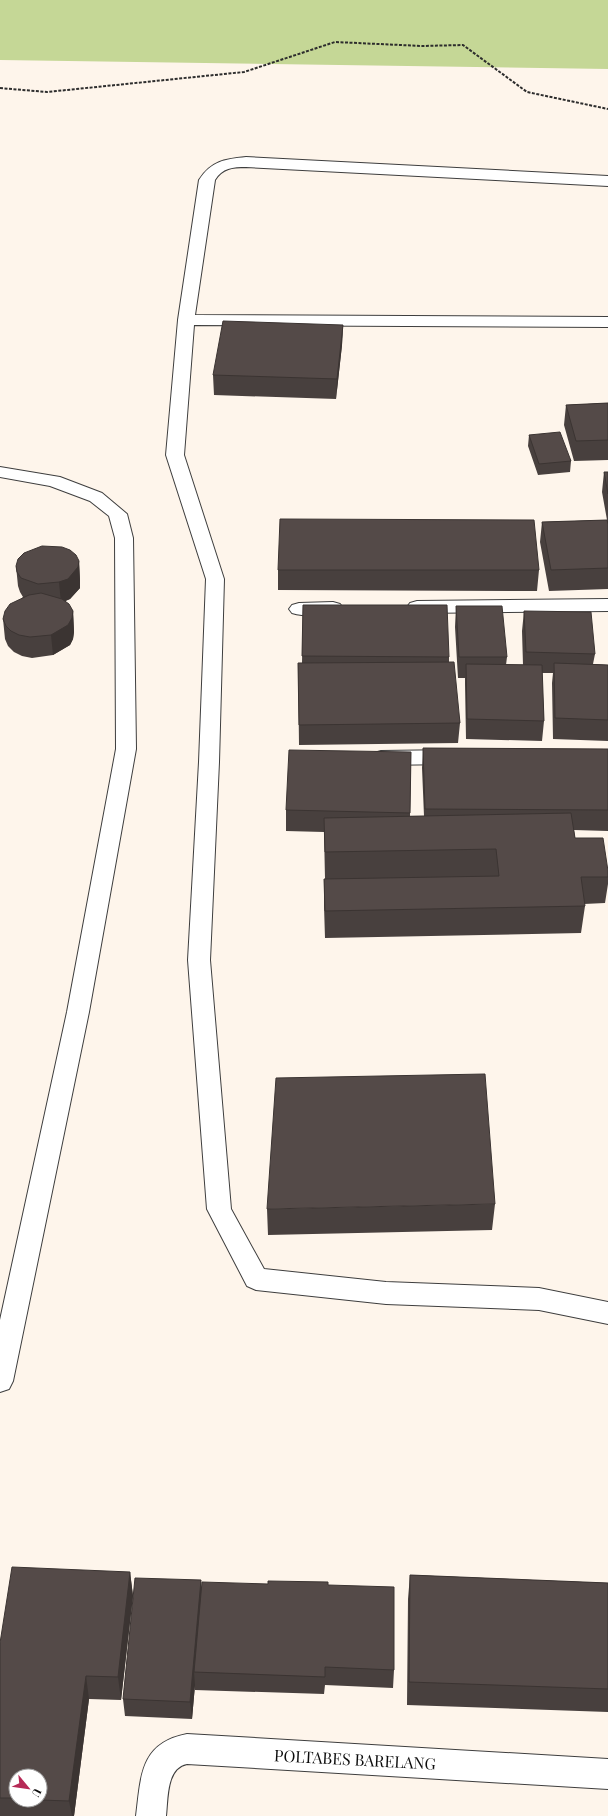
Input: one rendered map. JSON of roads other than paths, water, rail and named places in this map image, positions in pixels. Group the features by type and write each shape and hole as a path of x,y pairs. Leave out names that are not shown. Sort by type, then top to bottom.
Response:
{"street":[{"path":"608,181 246,162 232,162 220,166 211,172 207,180 186,320 175,455 215,579 209,762 199,960 219,1209 256,1279 386,1294 539,1299 608,1313"},
{"path":"186,320 608,322"},
{"path":"0,472 54,481 96,497 118,514 124,538 126,749 78,1012 0,1381"},
{"path":"402,607 608,605"},
{"path":"299,609 354,608"},
{"path":"366,758 475,757"},
{"name":"POLTABES BARELANG","path":"151,1816 158,1771 164,1760 174,1752 187,1750 608,1774"}]}
